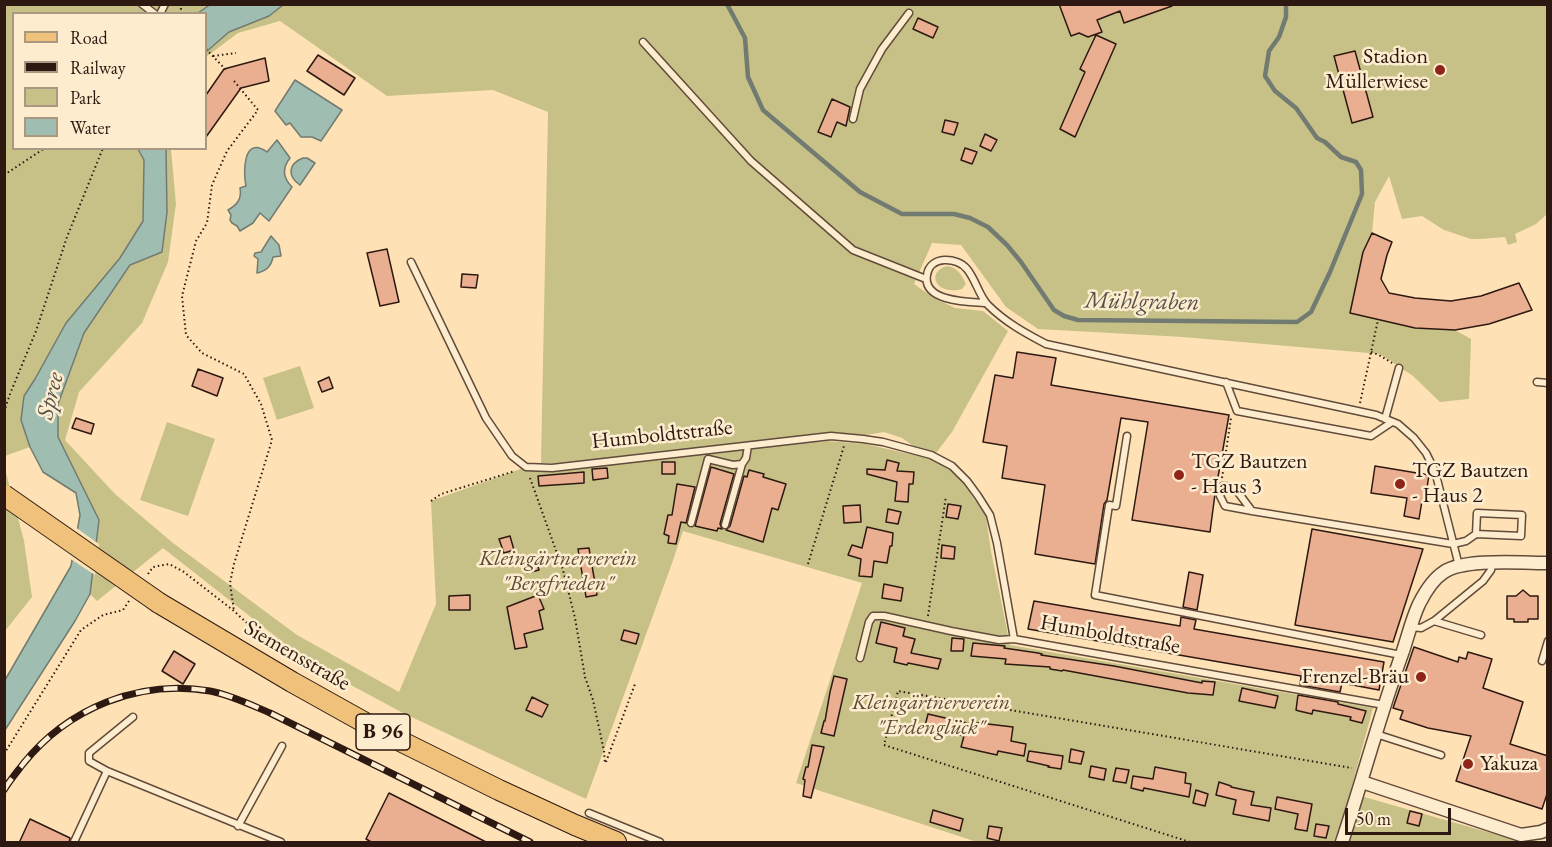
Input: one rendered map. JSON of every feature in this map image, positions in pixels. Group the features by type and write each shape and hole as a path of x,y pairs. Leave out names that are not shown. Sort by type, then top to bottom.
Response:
{"main road":[{"name":"Siemensstraße","path":"4,495 159,603 292,682 378,730 498,790 616,843"}],"street":[{"path":"1342,843 1384,705 1419,605 1430,585 1445,571 1459,566 1492,563 1548,563"},
{"path":"1364,776 1521,835 1548,829"}],"lane":[{"path":"853,119 860,89 882,49 909,13"},
{"path":"643,42 751,161 853,250 926,279"},
{"path":"986,303 961,302 942,297 933,292 928,285 927,272 937,261 951,260 961,264 968,270 986,303 1023,332 1046,344 1358,411 1398,424 1426,453 1435,471 1459,566"},
{"path":"411,262 486,418 512,456 526,467"},
{"path":"1226,382 1237,411 1371,436 1389,420 1399,368"},
{"path":"1537,382 1548,383"},
{"name":"Humboldtstraße","path":"526,467 552,468 831,436 883,442 931,454 952,466 967,481 990,515 1014,639 1384,705"},
{"name":"Humboldtstraße","path":"1127,436 1116,506 1109,505 1095,595 1402,655"},
{"path":"725,525 748,446"},
{"path":"691,523 708,459 733,465 741,464"},
{"path":"1252,511 1234,487 1223,486 1220,496 1225,506 1252,511 1454,544 1466,542 1476,534 1521,536 1522,515 1477,513 1476,534"},
{"path":"1412,627 1421,628 1434,621 1483,581 1491,570 1492,563"},
{"path":"860,658 869,622 873,616 884,616 999,640 1014,639"},
{"path":"1434,621 1481,635"},
{"path":"1542,661 1548,641"},
{"path":"133,717 89,753 89,761 107,771 281,843"},
{"path":"1376,734 1441,755"},
{"path":"238,826 282,746"},
{"path":"74,843 107,771"},
{"path":"589,813 660,843"}],"path":[{"path":"207,51 227,71"},
{"path":"213,56 236,53"},
{"path":"234,81 258,110 227,151 212,185 207,223 196,241 182,297 186,335 202,353 244,374 261,404 272,440 234,564 230,583 234,611"},
{"path":"4,175 42,150"},
{"path":"4,412 102,150"},
{"path":"1358,411 1378,320"},
{"path":"1371,352 1399,368"},
{"path":"1223,486 1222,476 1232,414"},
{"path":"808,564 847,438"},
{"path":"430,501 441,494 526,467 563,570 575,618 585,677 593,700 605,764 635,684"},
{"path":"927,625 946,496"},
{"path":"147,576 153,567 169,564 184,572 234,611 284,658"},
{"path":"4,754 81,630 103,615 123,610 129,602"},
{"path":"1190,843 884,744 898,691 1364,776"}],"green space":[{"path":"283,4 1547,5 1547,214 1536,224 1515,234 1517,242 1508,245 1505,237 1471,239 1444,230 1422,216 1402,219 1389,176 1375,202 1372,233 1363,252 1350,313 1415,328 1455,330 1471,339 1469,399 1440,402 1413,376 1380,354 1183,337 1038,329 1006,307 961,245 932,243 914,284 934,298 955,308 983,311 1008,331 952,432 936,453 915,447 902,438 884,432 866,435 831,432 559,464 541,463 548,112 493,90 387,96 280,21 238,33 207,56 207,51 229,32 269,16"},
{"path":"5,5 211,5 201,12 12,12 12,150 139,150 144,160 143,221 24,396 21,420 30,447 5,456"},
{"name":"Kleingärtnerverein \"Erdenglück\"","path":"166,150 171,150 176,204 168,262 142,323 79,392 65,440 115,494 173,543 297,635 399,692 436,604 431,501 526,467 552,468 827,441 865,444 927,458 948,467 962,481 986,517 1010,645 1373,708 1350,793 1523,842 977,842 796,783 862,583 683,531 586,799 403,713 308,662 163,548 97,601 90,594 99,520 58,437 58,404 84,333 131,265 162,252 167,212"},
{"path":"947,266 954,268 961,275 966,284 962,289 946,289 936,282 936,273"},
{"path":"300,366 314,408 277,420 263,378"},
{"path":"167,422 215,439 188,516 140,500"},
{"path":"4,465 24,541 32,597 5,631"}],"water":[{"path":"211,4 283,4 269,16 229,32 207,51 207,12 199,12"},
{"path":"295,80 342,110 321,141 312,137 301,137 290,123 286,125 275,111"},
{"path":"277,140 290,158 285,173 292,187 269,221 260,213 253,223 240,231 230,220 231,215 228,210 238,201 240,188 246,186 246,157 253,148 267,152"},
{"name":"Spree","path":"139,150 166,150 167,212 162,252 130,265 84,333 58,404 58,437 99,520 90,594 5,730 5,680 71,566 80,515 76,493 43,472 30,447 21,420 24,396 66,323 120,258 143,221 144,160"},
{"path":"303,158 315,163 300,185 293,178 291,170 294,163"},
{"path":"271,236 279,245 281,256 273,257 268,268 257,273 258,259 254,256 255,253 261,252"}],"pier":[{"path":"75,527 99,544 95,575 69,558"}],"building":[{"path":"1059,4 1171,4 1172,6 1124,23 1120,11 1097,20 1102,32 1088,37 1079,33 1071,36"},
{"path":"918,18 938,27 933,38 913,29"},
{"path":"1096,35 1116,44 1075,137 1060,129 1085,72 1080,69"},
{"path":"1355,51 1373,117 1352,123 1334,56"},
{"path":"318,55 355,78 344,95 307,71"},
{"path":"265,58 269,81 241,88 207,136 207,94 224,69"},
{"path":"832,99 850,107 846,126 837,122 831,137 818,132"},
{"path":"945,120 958,123 954,135 942,132"},
{"path":"985,134 997,140 991,151 980,146"},
{"path":"965,148 977,152 972,164 961,160"},
{"path":"1372,233 1392,242 1381,279 1389,293 1451,301 1481,296 1519,283 1532,310 1489,324 1455,330 1415,328 1350,313 1363,252"},
{"path":"387,249 399,302 380,306 367,253"},
{"path":"462,274 478,275 476,288 461,287"},
{"path":"1017,352 1056,358 1051,385 1229,415 1210,532 1132,520 1148,422 1121,418 1095,564 1035,554 1045,485 1002,478 1007,446 983,442 995,375 1013,378"},
{"path":"198,369 223,378 217,396 192,386"},
{"path":"329,377 333,388 322,392 318,382"},
{"path":"76,418 94,424 91,434 72,428"},
{"path":"887,460 899,463 897,471 914,472 913,484 909,484 908,502 895,501 897,482 867,474 867,469 885,470"},
{"path":"662,462 675,462 675,474 662,474"},
{"name":"TGZ Bautzen - Haus 2","path":"1375,466 1429,475 1425,501 1422,501 1419,519 1404,516 1407,498 1371,493"},
{"path":"711,467 734,474 720,524 722,529 718,528 717,531 695,526"},
{"path":"607,468 608,478 593,480 592,469"},
{"path":"749,470 786,484 778,510 772,508 763,542 726,530 730,526 744,476 747,477"},
{"path":"584,472 584,483 539,486 538,476"},
{"path":"677,484 695,487 686,523 681,522 676,544 668,543 669,536 664,534 668,515 672,515"},
{"path":"948,504 961,506 958,519 946,517"},
{"path":"860,505 861,522 844,523 843,506"},
{"path":"888,509 901,512 898,524 886,522"},
{"path":"867,527 893,533 887,563 874,561 872,577 859,576 861,559 848,555 852,545 862,548"},
{"path":"1312,529 1423,549 1393,642 1295,625"},
{"path":"510,536 514,550 504,553 499,539"},
{"path":"942,545 955,547 954,559 941,558"},
{"path":"589,548 597,595 586,597 578,549"},
{"path":"534,555 539,570 527,573 523,559"},
{"path":"1189,572 1203,575 1197,610 1183,607"},
{"path":"884,584 903,588 901,601 882,598"},
{"path":"1523,590 1530,596 1538,596 1538,619 1514,622 1514,619 1507,619 1507,596 1516,596"},
{"path":"470,595 470,610 449,610 449,596"},
{"path":"538,595 544,609 539,611 543,629 524,634 527,647 515,649 507,607"},
{"path":"1034,601 1180,626 1181,617 1196,620 1194,629 1384,662 1379,690 1342,683 1340,692 1300,685 1301,676 1028,629"},
{"path":"881,622 905,628 903,636 915,639 911,653 941,659 938,669 894,662 897,648 876,643"},
{"path":"624,630 639,634 636,644 621,640"},
{"path":"952,638 964,639 963,651 951,651"},
{"path":"973,643 1005,646 1004,648 1202,683 1202,681 1215,682 1213,695 1188,693 1050,669 1050,667 1005,664 1006,659 971,656"},
{"path":"1414,647 1458,662 1459,657 1466,659 1468,652 1492,659 1483,688 1523,702 1510,744 1548,756 1548,791 1542,809 1456,781 1471,736 1428,728 1400,719 1403,711 1393,708"},
{"path":"174,651 195,664 183,684 162,671"},
{"path":"834,676 847,679 834,736 821,733"},
{"path":"1242,688 1278,696 1275,708 1239,701"},
{"path":"1298,695 1338,702 1338,704 1366,711 1362,723 1350,720 1351,717 1313,710 1312,714 1296,710"},
{"path":"532,697 548,705 542,717 526,710"},
{"path":"928,714 971,724 971,722 1013,727 1011,741 1026,744 1024,756 998,751 997,755 961,747 964,736 925,726"},
{"path":"812,745 824,747 811,798 803,796 805,780 803,779"},
{"path":"1071,749 1084,752 1081,764 1069,762"},
{"path":"1029,751 1063,756 1061,769 1027,761"},
{"path":"1091,766 1106,769 1104,780 1089,777"},
{"path":"1155,767 1186,773 1185,783 1191,784 1189,797 1144,788 1143,791 1131,788 1133,776 1153,779"},
{"path":"1116,768 1129,770 1126,783 1113,781"},
{"path":"1219,782 1254,792 1251,805 1271,808 1269,821 1233,814 1236,800 1216,795"},
{"path":"1196,790 1208,794 1205,806 1193,803"},
{"path":"389,793 488,843 373,843 366,839"},
{"path":"1277,797 1312,804 1307,831 1295,829 1298,814 1275,809"},
{"path":"933,810 963,819 960,831 930,822"},
{"path":"1410,811 1422,814 1419,826 1407,823"},
{"path":"30,819 70,838 69,843 19,843"},
{"path":"1316,824 1329,826 1326,838 1314,836"},
{"path":"989,826 1002,828 999,841 987,838"}],"waterway":[{"name":"Mühlgraben","path":"727,4 745,38 748,77 763,110 860,192 902,214 954,214 970,218 988,227 1021,262 1054,310 1064,316 1078,320 1297,322 1311,312 1362,194 1361,170 1356,162 1341,157 1325,142 1317,138 1296,108 1275,91 1265,76 1269,51 1279,37 1286,17 1286,4"}],"railway":[{"path":"4,790 41,744 61,727 83,713 131,694 157,689 183,688 210,691 270,713 530,842"}],"place":[{"name":"Stadion Müllerwiese","path":"1440,70"},
{"name":"TGZ Bautzen - Haus 3","path":"1179,475"},
{"name":"TGZ Bautzen - Haus 2","path":"1400,484"},
{"name":"Frenzel-Bräu","path":"1421,677"},
{"name":"Yakuza","path":"1468,764"}],"park label":[{"name":"Kleingärtnerverein \"Bergfrieden\"","path":"558,572"}]}
